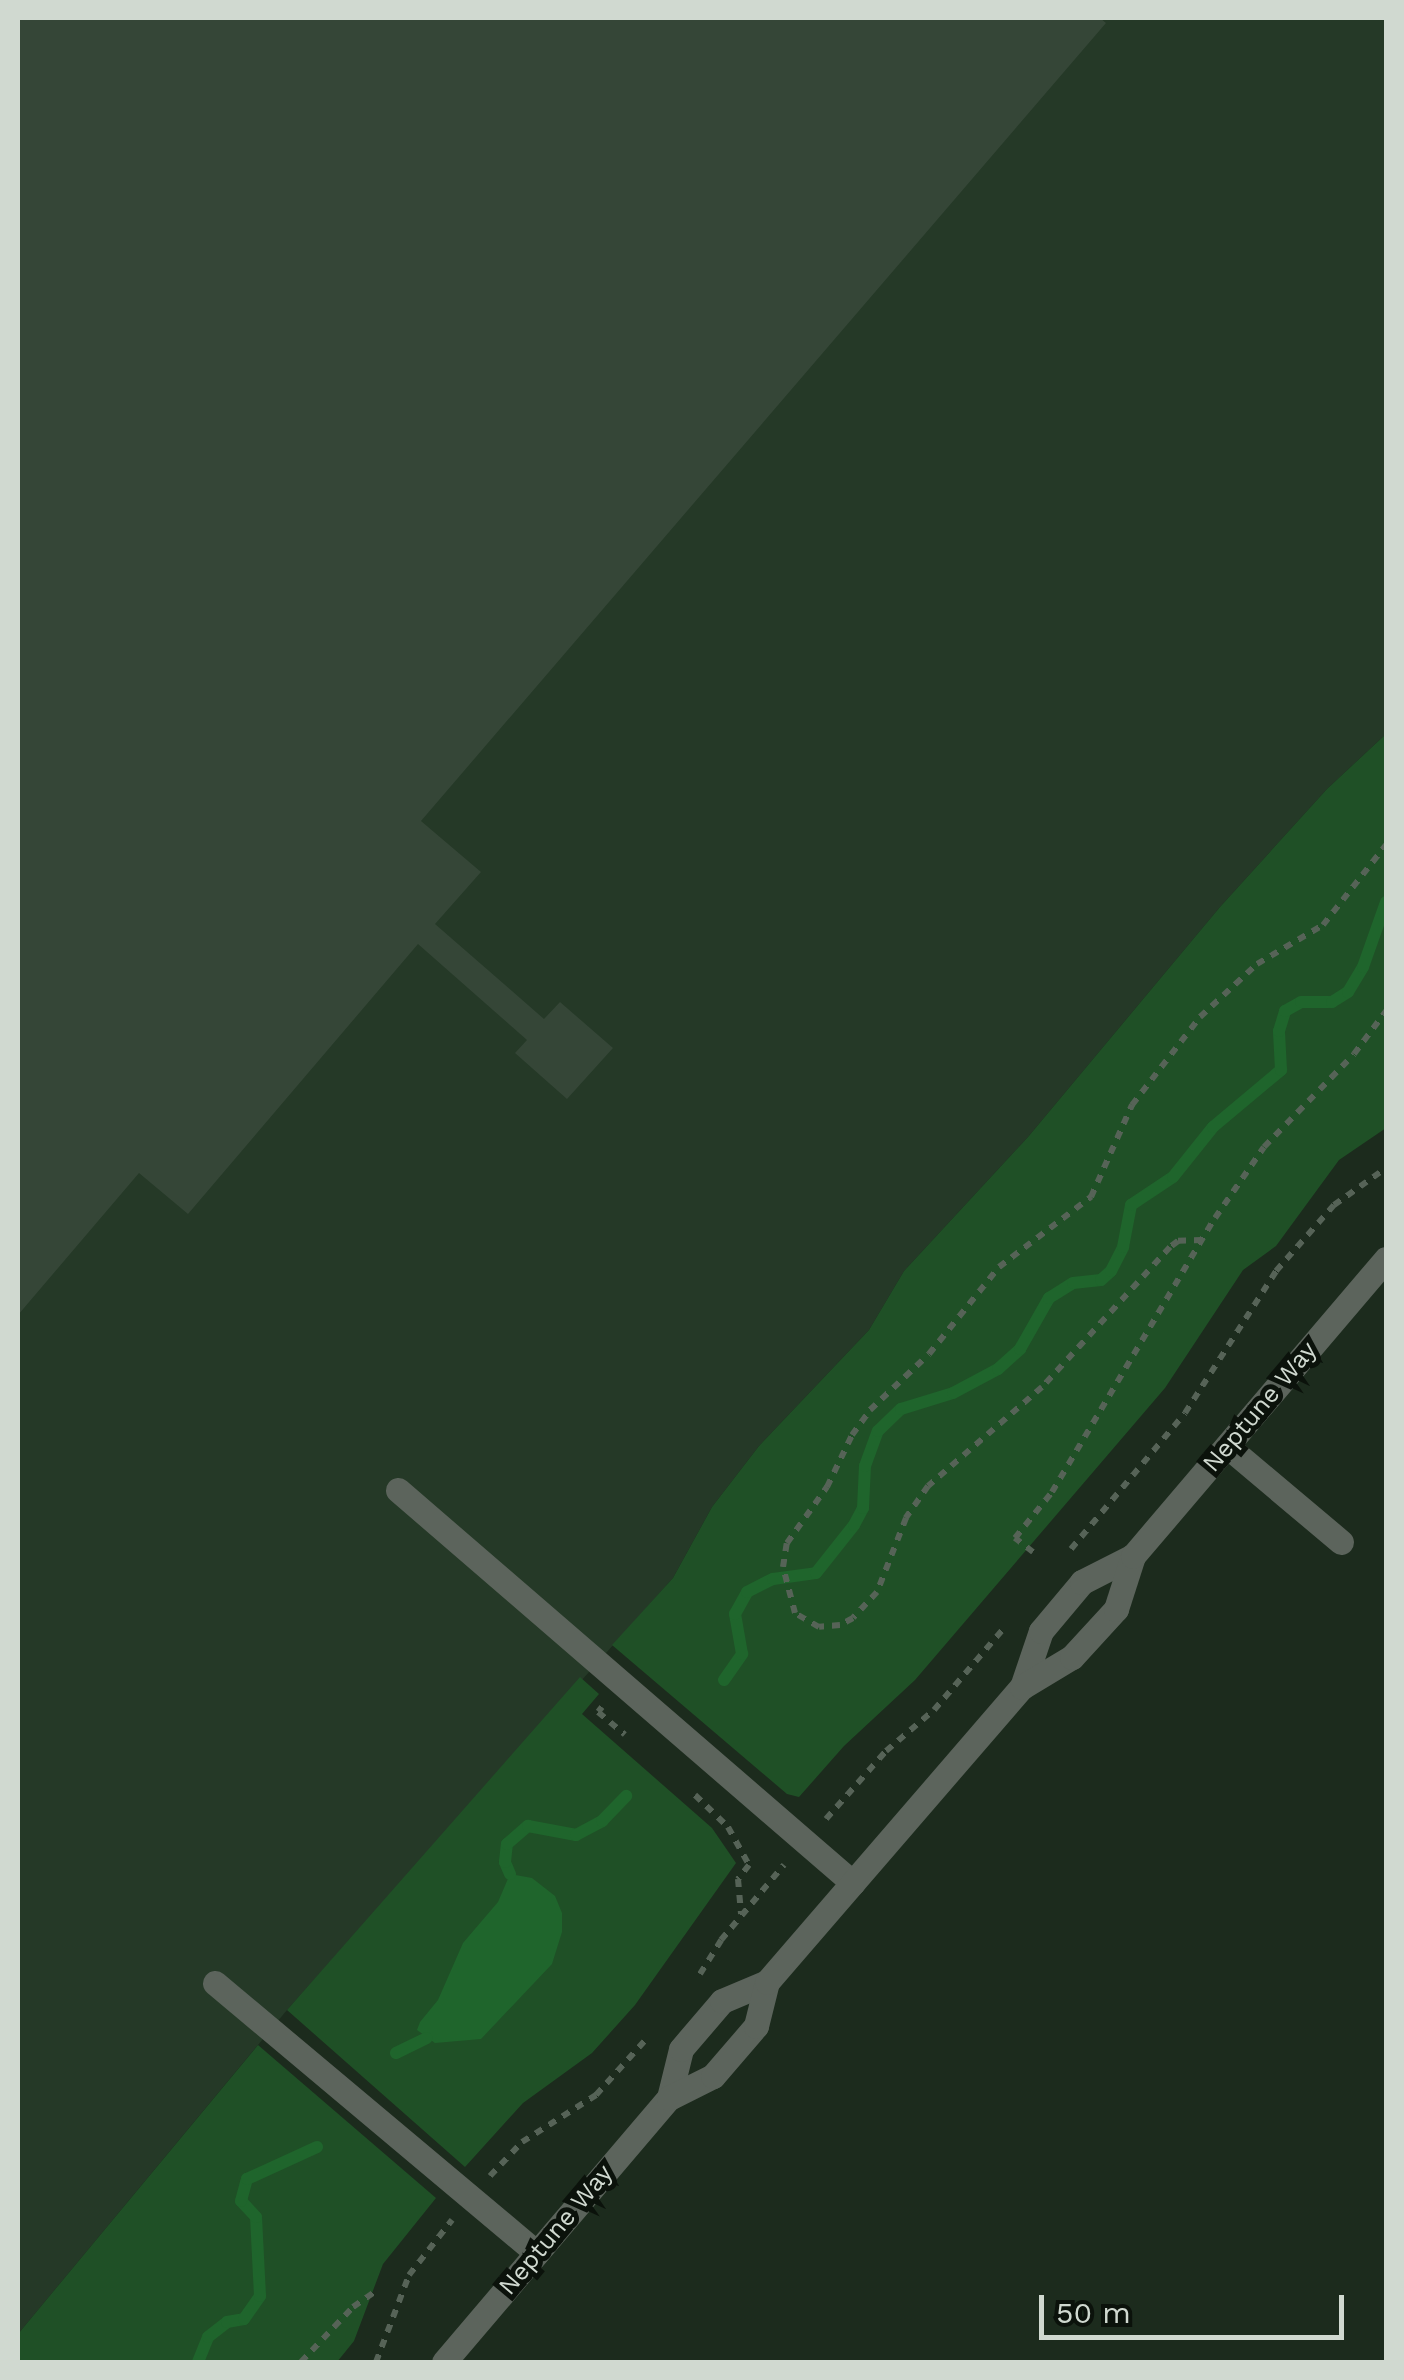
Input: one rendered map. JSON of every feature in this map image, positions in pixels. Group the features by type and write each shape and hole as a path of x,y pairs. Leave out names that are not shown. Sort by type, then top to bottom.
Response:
{"street":[{"name":"Neptune Way","path":"669,2098 680,2048 722,2001 767,1982 1022,1688 1072,1657 1116,1608 1133,1556 1386,1258"},
{"path":"1227,1446 1341,1542"},
{"path":"398,1490 853,1884"},
{"name":"Neptune Way","path":"1022,1688 1041,1631 1082,1582 1133,1556"},
{"name":"Neptune Way","path":"444,2362 669,2098 713,2076 745,2039 756,2026 767,1982"},
{"path":"215,1983 537,2253"}],"path":[{"path":"1202,1240 1178,1241 1170,1247 1042,1387 928,1486 906,1518 877,1592 853,1618 840,1625 819,1627 806,1622 791,1605 783,1567 793,1532 827,1488 852,1434 888,1389 929,1354 971,1296 1000,1266 1091,1197 1132,1106 1200,1017 1242,975 1323,926 1386,845"},
{"path":"1033,1552 1016,1538 1052,1492 1202,1240 1264,1147 1354,1054 1386,1010"},
{"path":"1069,1552 1184,1413 1276,1271 1334,1205 1386,1168"},
{"path":"844,1798 886,1751 934,1710 1008,1624"},
{"path":"622,1682 598,1712 638,1745"},
{"path":"688,1788 728,1827 749,1865 738,1878 742,1915"},
{"path":"692,1986 764,1888"},
{"path":"488,2178 522,2142 596,2095 657,2027"},
{"path":"376,2362 409,2275 455,2216"},
{"path":"300,2362 353,2308 377,2290"}],"shaded area":[{"path":"18,18 1386,18 1386,734 1327,789 1220,907 1028,1137 904,1271 869,1330 759,1446 712,1507 673,1578 287,2010 18,2334"},
{"path":"1386,734 1386,1128 1339,1160 1276,1246 1243,1270 1165,1388 915,1680 844,1746 799,1797 787,1794 612,1645 673,1578 712,1507 759,1446 869,1330 904,1271 1028,1137 1220,907 1327,789"},
{"path":"580,1677 599,1694 582,1714 712,1828 736,1863 635,2005 592,2053 523,2103 465,2167 287,2010"},
{"path":"510,1874 532,1878 555,1896 562,1913 562,1932 552,1964 481,2039 435,2043 417,2030 420,2022 438,2000 463,1943 498,1902"},
{"path":"258,2045 436,2198 383,2264 354,2341 337,2362 18,2362 18,2334"}],"building":[{"path":"18,18 1100,18 1106,23 421,821 481,872 435,924 544,1019 560,1002 613,1048 567,1099 515,1053 527,1040 418,944 188,1214 139,1173 18,1315"}],"waterway":[{"path":"724,1680 742,1654 735,1614 747,1592 773,1579 816,1573 854,1525 863,1508 865,1466 878,1431 901,1409 953,1393 998,1369 1020,1349 1049,1298 1073,1283 1101,1280 1111,1271 1123,1247 1131,1205 1173,1177 1213,1127 1281,1070 1279,1031 1285,1011 1301,1002 1332,1002 1348,992 1363,967 1386,902"},
{"path":"510,1874 505,1862 507,1844 528,1826 576,1835 602,1821 626,1796"},
{"path":"396,2053 427,2038"},
{"path":"198,2362 208,2337 227,2322 244,2319 260,2296 256,2217 241,2201 247,2179 317,2147"}]}
